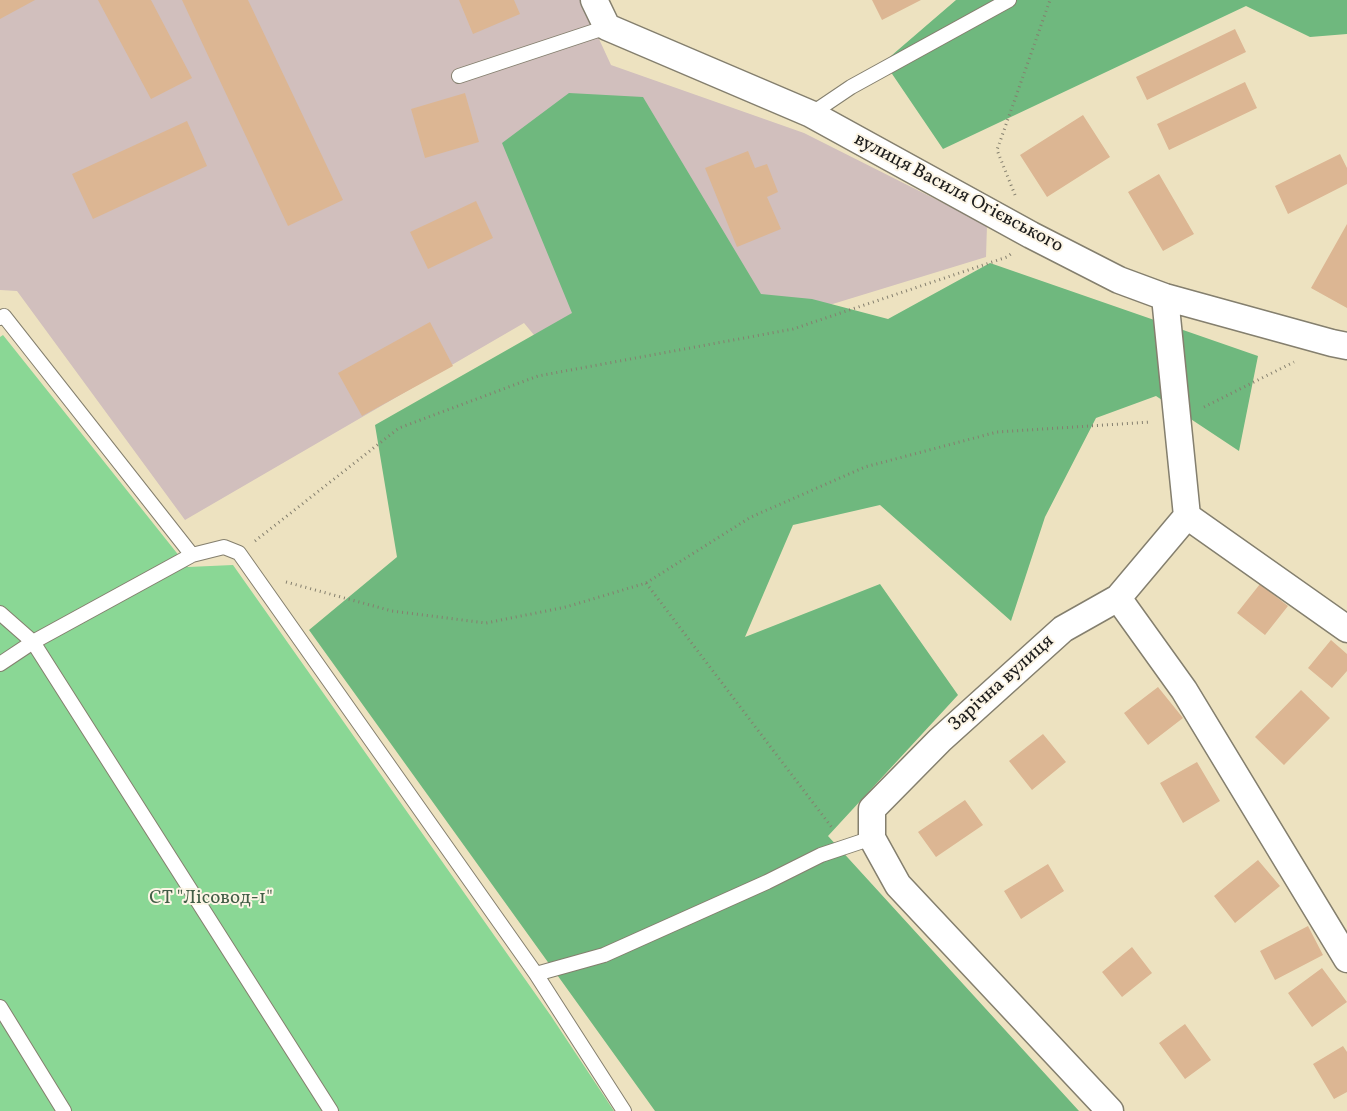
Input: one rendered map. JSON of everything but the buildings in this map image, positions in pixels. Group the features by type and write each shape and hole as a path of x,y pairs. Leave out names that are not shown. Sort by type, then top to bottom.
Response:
{"street":[{"path":"594,0 607,27"},
{"name":"вулиця Василя Огієвського","path":"607,27 811,114 1031,235 1119,280 1165,297 1339,344"},
{"path":"1165,297 1187,516 1118,598 1184,690 1347,959"},
{"path":"1187,516 1347,629"},
{"name":"Зарічна вулиця","path":"1110,1111 898,884 872,838 872,809 940,740 1063,629 1118,598"}],"lane":[{"path":"811,114 851,87 1009,0"},
{"path":"459,76 607,27"},
{"path":"0,318 4,316 192,555"},
{"path":"0,664 33,642 192,555 224,547 239,553 536,974 624,1111"},
{"path":"0,613 33,642 331,1111"},
{"path":"536,974 604,955 767,882 821,855 872,838"},
{"path":"0,1007 64,1111"}],"path":[{"path":"239,553 399,428 538,376 793,329 1007,257 1031,235 997,150 1050,0"},
{"path":"252,572 392,611 486,622 566,607 646,583 751,518 866,467 997,432 1177,421 1339,344"},
{"path":"646,583 833,830"}],"shaded area":[{"path":"0,0 581,0 611,65 804,133 987,225 986,257 787,318 559,365 524,323 185,520 17,291 0,290"}],"green space":[{"path":"956,0 1347,0 1347,34 1310,37 1246,6 943,149 884,62"},
{"path":"569,93 643,97 761,294 812,299 888,319 990,263 1258,356 1239,451 1156,396 1096,418 1045,517 1011,621 880,505 793,525 745,637 880,584 958,695 828,836 1079,1111 655,1111 309,630 397,557 375,425 572,313 502,143"},
{"name":"СТ \"Лісовод-1\"","path":"3,335 188,567 233,565 551,1016 614,1111 0,1111 0,337"}]}
